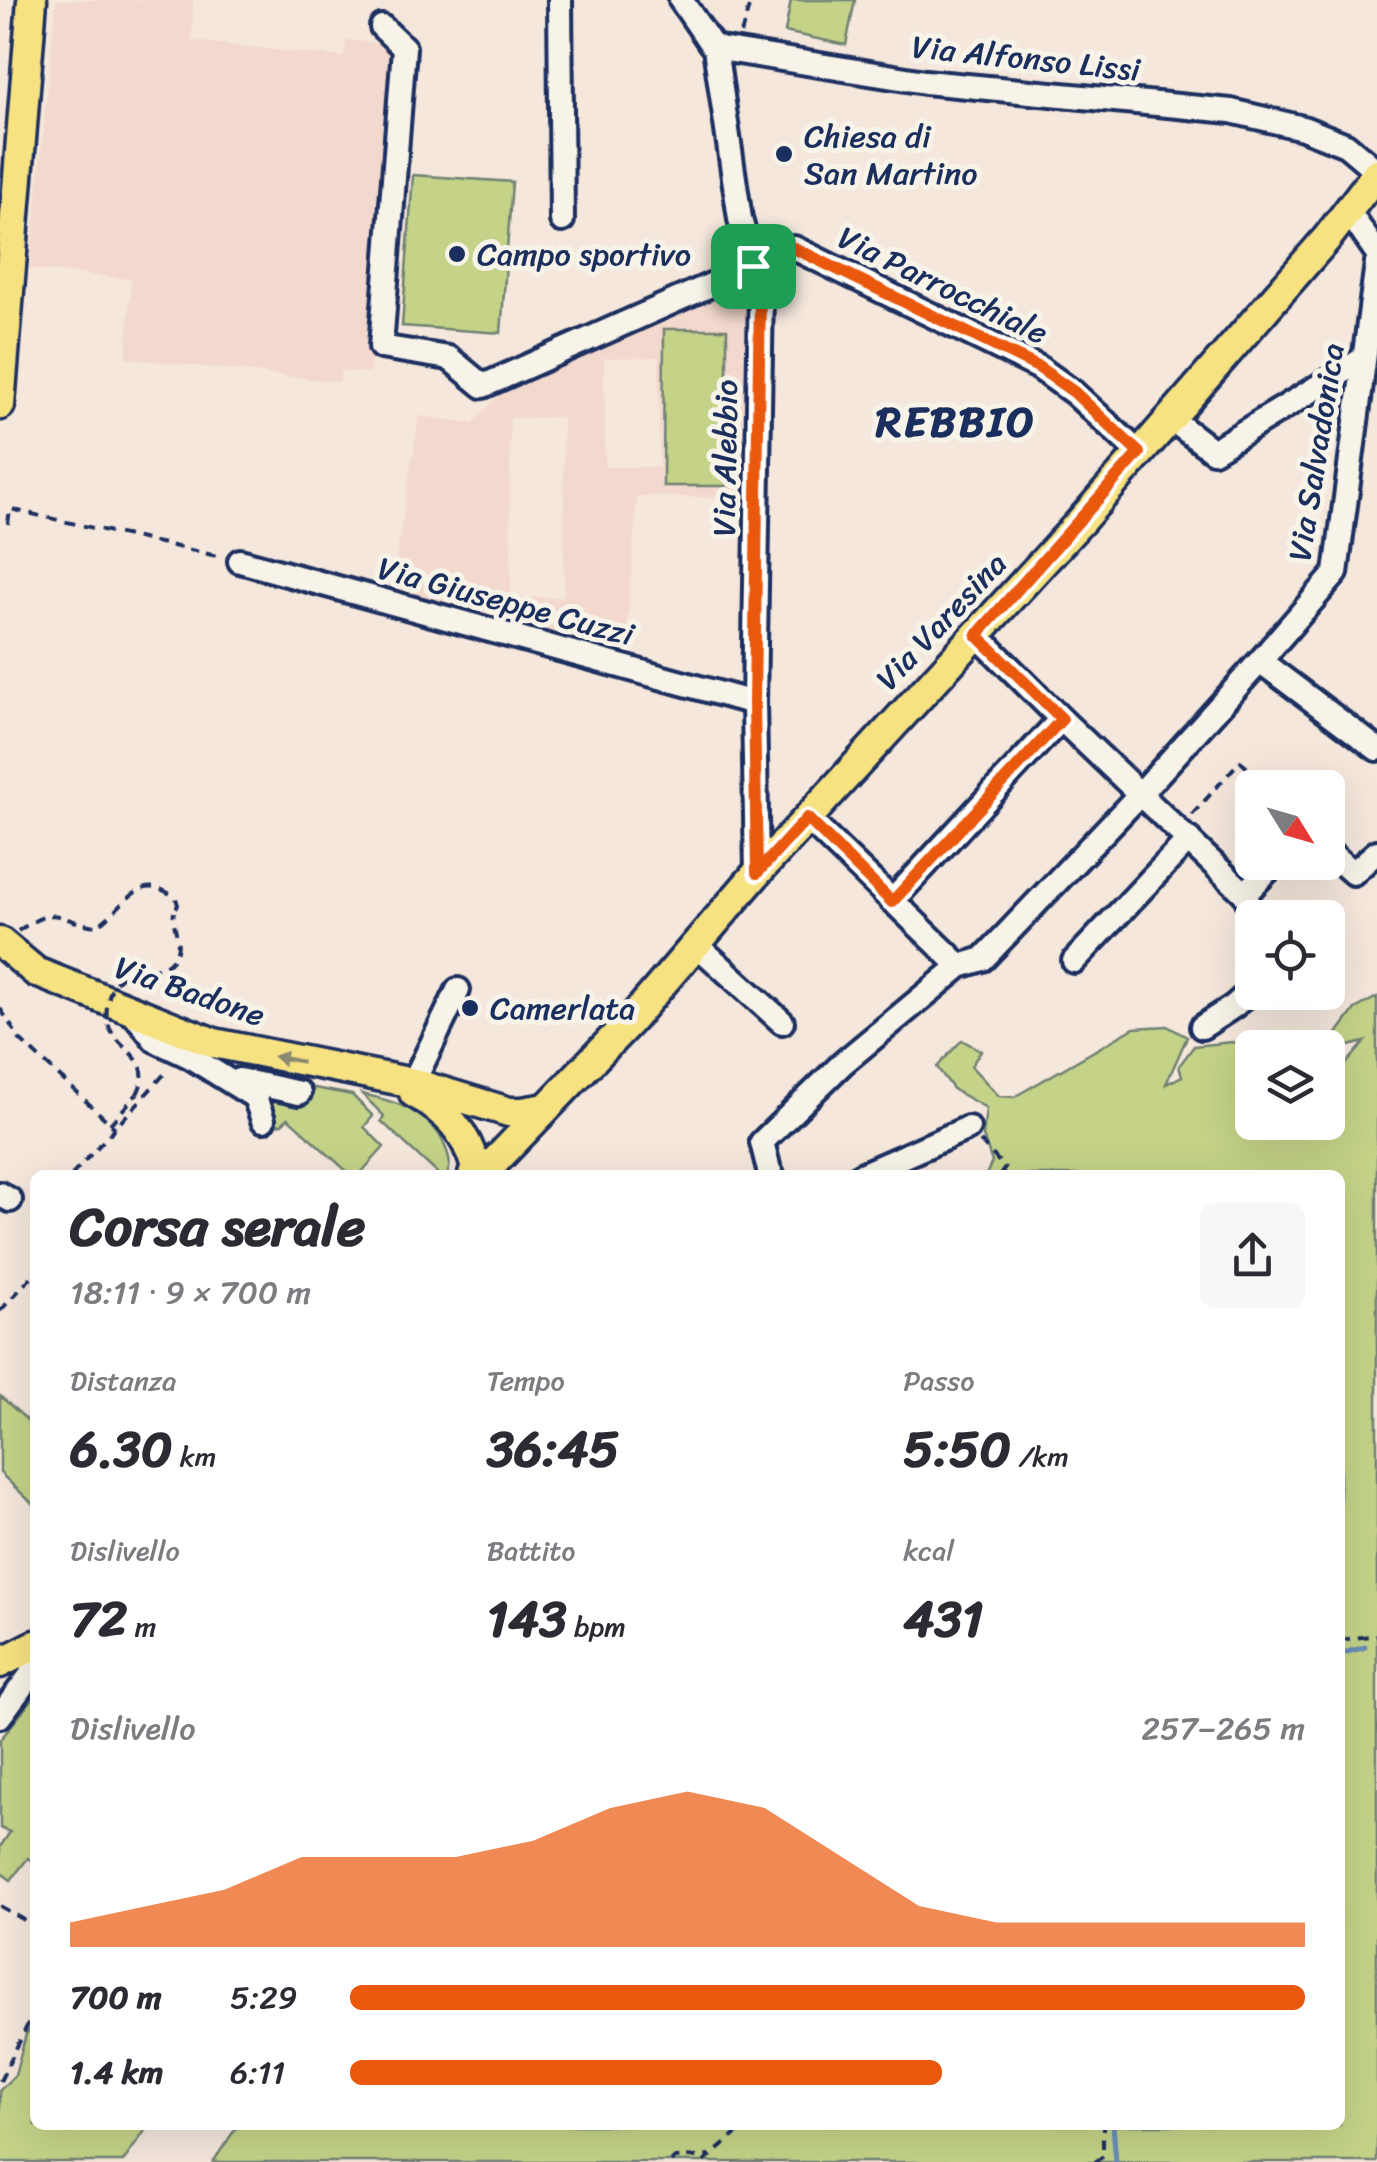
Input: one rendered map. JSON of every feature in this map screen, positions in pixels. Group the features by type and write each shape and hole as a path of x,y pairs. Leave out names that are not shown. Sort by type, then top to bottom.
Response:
{"main road":[{"path":"0,405 32,0"},
{"name":"Via Varesina","path":"479,1170 630,1021 757,873 1171,419 1328,237 1377,172"},
{"name":"Via Badone","path":"1,944 36,972 214,1044 413,1083 509,1112 546,1108"},
{"name":"Via Badone","path":"0,976 36,972"},
{"name":"Via Badone","path":"384,1078 450,1117 463,1135 475,1170"},
{"path":"0,1663 30,1645"}],"street":[{"path":"560,0 562,220"},
{"path":"681,0 727,50"},
{"name":"Via Parrocchiale","path":"382,27 404,48 380,346 450,358 483,386 794,248 1038,367 1074,392 1139,453"},
{"name":"Via Alfonso Lissi","path":"727,50 925,82 1232,111 1303,128 1346,144 1377,172"},
{"name":"Via Alebbio","path":"727,50 740,219 760,292 754,703 757,873"},
{"path":"1348,211 1377,252"},
{"name":"Via Salvadonica","path":"769,1170 762,1142 843,1064 960,966 984,959 1140,793 1336,572 1377,263"},
{"path":"1171,419 1213,451 1363,359"},
{"name":"Via Giuseppe Cuzzi","path":"240,561 754,703"},
{"path":"977,635 1248,900"},
{"path":"1260,660 1377,749"},
{"path":"892,902 1062,719"},
{"path":"807,818 960,966"},
{"path":"1074,961 1184,834"},
{"path":"1345,866 1353,873 1377,852"},
{"path":"1246,894 1259,880"},
{"path":"696,944 782,1022"},
{"path":"413,1083 458,990"},
{"path":"1202,1027 1235,1005"},
{"path":"131,1010 155,1040 255,1097 263,1120"},
{"path":"220,1076 299,1092"},
{"path":"872,1170 968,1128"},
{"path":"0,1649 30,1643"},
{"path":"0,1716 30,1677"}],"path":[{"path":"727,50 740,40 751,0"},
{"path":"8,524 10,509 240,561"},
{"path":"1184,834 1240,761 1249,770"},
{"path":"1,944 39,917 53,914 96,926 108,919 131,893 142,889 154,888 176,898 178,905 172,921 178,947 172,960 162,967 137,970 122,977 108,1002 110,1030 141,1066 143,1076 137,1094 76,1170"},
{"path":"0,1008 20,1040 112,1126"},
{"path":"112,1126 174,1064 189,1056"},
{"path":"968,1128 1004,1170"},
{"path":"0,1311 30,1279"},
{"path":"8,1286 22,1288"},
{"path":"1345,1639 1377,1635"},
{"path":"0,1906 30,1923"},
{"path":"0,2081 30,2020"},
{"path":"704,2162 740,2130"},
{"path":"1096,2162 1104,2159 1103,2130"},
{"path":"671,2162 675,2158 710,2156"}],"shaded area":[{"path":"56,0 193,0 192,41 343,57 347,40 398,46 370,373 341,371 339,382 126,358 131,279 30,269"},
{"path":"740,284 750,293 741,498 637,496 625,657 391,590 419,416 473,423 510,384","holes":["659,357 659,467 605,467 604,358","563,417 564,597 511,598 510,418"]}],"green space":[{"path":"791,0 855,0 846,45 785,32"},
{"name":"Campo sportivo","path":"413,175 512,182 501,333 402,326"},
{"name":"Campo sportivo","path":"664,329 727,329 727,486 663,486"},
{"path":"1377,997 1377,2162 213,2162 235,2130 1345,2130 1345,1170 988,1170 992,1162 983,1136 986,1108 954,1090 937,1067 962,1040 981,1051 971,1066 999,1096 1014,1097 1134,1028 1167,1026 1187,1037 1166,1084 1182,1076 1179,1066 1194,1046 1235,1043 1235,1140 1345,1140 1345,1064 1365,1042 1345,1047 1345,1030 1340,1030 1355,1009"},
{"path":"314,1088 352,1095 373,1116 364,1127 384,1147 363,1170 345,1170 288,1118 282,1124 272,1125 268,1096 300,1103"},
{"path":"362,1094 398,1104 430,1123 447,1152 448,1170 434,1170 381,1121 384,1116"},
{"path":"0,1396 30,1423 30,1501 0,1473"},
{"path":"30,1702 30,1859 11,1880 0,1872 0,1847 10,1832 0,1828 0,1740"},
{"path":"30,2029 30,2130 145,2130 123,2162 0,2162 0,2090 15,2075"}],"waterway":[{"path":"1345,1653 1365,1647"},
{"path":"1113,2130 1116,2162"}],"place":[{"name":"Chiesa di San Martino","path":"784,154"},
{"name":"Campo sportivo","path":"457,254"},
{"name":"Camerlata","path":"470,1008"}],"district":[{"name":"REBBIO","path":"956,421"}],"route":[{"path":"794,248 1038,367 1074,392 1139,453 977,635 1062,719 892,902 807,818 757,873 754,703 760,292 753,266 794,248"}]}
